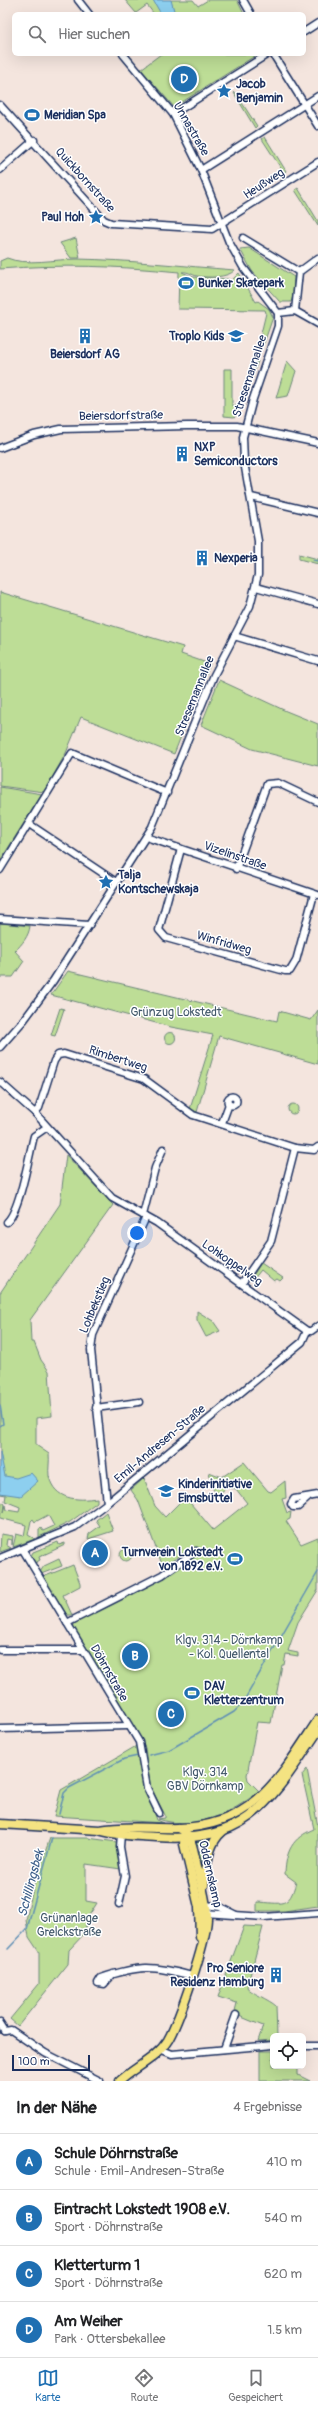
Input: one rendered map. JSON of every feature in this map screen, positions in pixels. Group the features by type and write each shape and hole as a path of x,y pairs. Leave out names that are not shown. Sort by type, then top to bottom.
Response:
{"main road":[{"path":"100,1830 113,1828 186,1833 225,1820 253,1805 278,1779 318,1720"},
{"path":"203,1892 208,1859 216,1839 223,1831 249,1818 270,1799 318,1731"},
{"path":"0,1824 100,1830 121,1834 223,1831"},
{"name":"Oddernskamp","path":"120,2081 136,2070 160,2049 172,2032 192,1976 206,1928 203,1892 186,1833"},
{"name":"Oddernskamp","path":"186,1833 204,1911"},
{"name":"Oddernskamp","path":"127,2081 136,2070"}],"street":[{"path":"78,0 87,12"},
{"path":"243,0 250,12"},
{"path":"306,31 318,23"},
{"name":"Unnastraße","path":"125,56 173,114 201,170 221,225 243,267 278,313"},
{"path":"173,114 265,56"},
{"path":"275,56 318,126"},
{"path":"201,170 318,96"},
{"name":"Quickbornstraße","path":"0,105 34,140 107,222 204,230 212,229 221,225"},
{"path":"0,170 34,140"},
{"name":"Heußweg","path":"221,225 318,162"},
{"path":"243,238 299,272"},
{"path":"295,311 299,272 318,258"},
{"path":"278,313 295,311 318,324"},
{"name":"Stresemannallee","path":"0,1047 42,997 146,837 167,793 214,675 248,610 256,587 258,548 251,497 243,457 245,428 278,326 278,313"},
{"name":"Beiersdorfstraße","path":"0,448 34,435 61,429 229,426 318,443"},
{"path":"251,497 318,513"},
{"path":"256,587 318,604"},
{"path":"234,636 318,661"},
{"path":"0,870 72,753 167,793"},
{"path":"236,869 267,784 278,783 318,802"},
{"path":"29,824 116,882"},
{"name":"Vizelinstraße","path":"146,837 236,869 317,894"},
{"name":"Winfridweg","path":"181,849 159,930 166,938 285,971 290,970 296,961 317,894"},
{"path":"0,919 89,925"},
{"name":"Rimbertweg","path":"35,1113 39,1108 54,1061 58,1055 64,1054 144,1079 193,1115 222,1123 295,1148 314,1150 318,1147"},
{"name":"Lohkoppelweg","path":"0,1082 35,1113 112,1198 145,1216 242,1283 307,1331"},
{"path":"222,1123 229,1104"},
{"path":"7,1222 13,1217 19,1200 34,1136 47,1127"},
{"path":"242,1283 271,1241 295,1148"},
{"path":"145,1216 155,1168 163,1149"},
{"name":"Lohbekstieg","path":"107,1503 90,1350 93,1335 145,1216"},
{"path":"307,1331 318,1326"},
{"name":"Emil-Andresen-Straße","path":"0,1558 23,1550 75,1527 107,1503 302,1342 307,1331"},
{"path":"96,1408 139,1402"},
{"path":"309,1497 318,1495"},
{"name":"Döhrnstraße","path":"23,1550 141,1747 147,1788 159,1813"},
{"path":"67,1623 162,1575 196,1551"},
{"path":"0,1650 83,1650"},
{"path":"0,1729 128,1726"},
{"path":"119,1904 125,1876 120,1847 121,1834"},
{"path":"204,1911 220,1907 236,1915 264,1917 318,1913"},
{"path":"113,1974 152,1966 192,1976"},
{"path":"224,2049 236,2016"},
{"path":"0,2022 2,2033 11,2030 45,2053 100,2081"},
{"path":"306,2046 318,2046 318,2043"},
{"path":"160,2049 172,2054 270,2045"}],"green space":[{"path":"125,0 193,0 198,6 208,0 237,0 243,12 152,12 147,5 135,12"},
{"path":"158,56 255,56 174,107 141,69"},
{"path":"235,92 257,126 255,128 234,93"},
{"path":"265,137 286,171 284,173 262,139"},
{"path":"298,188 318,221 318,226 295,190"},
{"path":"76,238 80,258 71,258 60,243"},
{"path":"249,248 294,277 293,296 291,302 280,302 252,271 240,249"},
{"path":"7,258 23,262 77,259 156,263 235,270 228,275 212,277 197,276 182,272 193,277 229,279 231,281 239,273 256,302 258,301 269,309 273,317 263,346 258,346 266,313 265,310 178,309 179,272 90,266 22,267 0,269 0,261"},
{"path":"258,361 239,414 234,417 224,416 224,369 232,369 232,405 240,406 255,362"},
{"path":"287,361 296,371 288,396 276,398"},
{"path":"299,554 318,559 318,564 299,559"},
{"path":"0,592 183,647 181,654 210,664 174,754 81,717 66,753 44,792 0,786"},
{"path":"219,680 318,724 318,766 252,749 201,725"},
{"path":"0,787 42,794 0,861"},
{"path":"0,923 30,926 23,943 15,951 24,961 13,977 0,977"},
{"name":"Grünzug Lokstedt","path":"68,971 277,1021 279,1011 311,1020 318,1010 318,1064 219,1036 197,1112 190,1109 213,1035 171,1027 51,995"},
{"path":"60,1008 64,1009 55,1036 51,1035"},
{"path":"170,1032 174,1034 176,1038 174,1042 170,1044 166,1042 164,1038 166,1034"},
{"path":"293,1104 298,1109 293,1114 288,1109"},
{"path":"66,1155 113,1205 30,1320 31,1342 34,1342 41,1360 49,1371 52,1416 36,1418 36,1445 49,1454 49,1476 56,1490 67,1497 74,1499 97,1498 97,1502 70,1522 39,1537 39,1529 41,1528 43,1531 54,1526 48,1515 35,1522 33,1519 31,1521 28,1535 35,1539 13,1547 16,1534 24,1536 26,1525 0,1518 2,1502 5,1504 4,1512 6,1505 7,1510 19,1512 20,1507 5,1501 6,1495 0,1494 0,1293 60,1204"},
{"path":"261,1263 283,1278 280,1281 277,1279 274,1281 261,1270 252,1281 252,1277"},
{"path":"197,1311 213,1321 220,1331 206,1337 197,1320"},
{"name":"Klgv. 314 - Dörnkamp - Kol. Quellental","path":"244,1462 268,1491 271,1492 285,1481 286,1498 282,1499 287,1513 291,1512 290,1519 286,1521 301,1544 318,1537 318,1590 298,1622 288,1651 298,1653 298,1656 286,1654 284,1665 282,1665 271,1723 257,1722 247,1775 248,1780 259,1791 237,1807 212,1818 185,1823 158,1819 165,1818 165,1815 150,1786 145,1748 73,1627 79,1620 96,1613 161,1579 197,1554 191,1548 163,1567 138,1500 131,1490 144,1478 155,1506 165,1517 185,1497 213,1530 247,1503 236,1489 228,1487 221,1492 216,1493 213,1489 209,1472 222,1477"},
{"path":"106,1512 113,1531 88,1539 89,1534 100,1526 96,1520"},
{"path":"1,1534 13,1536 12,1545 12,1540 7,1539 6,1545 11,1548 0,1552"},
{"path":"58,1542 59,1545 65,1543 65,1545 39,1557 40,1560 35,1563 31,1556 33,1552"},
{"path":"124,1549 128,1549 132,1555 128,1561 124,1561 120,1557 120,1553"},
{"path":"59,1559 62,1566 41,1574 40,1572 44,1566"},
{"path":"73,1565 80,1586 63,1595 72,1615 67,1615 43,1577"},
{"name":"Klgv. 314 GBV Dörnkamp","path":"138,1745 144,1782 142,1783 144,1783 157,1820 164,1823 54,1816 61,1790"},
{"path":"307,1769 318,1827 318,1906 284,1911 257,1911 257,1902 283,1902 290,1897 293,1891 296,1882 285,1874 289,1852 295,1841 314,1829 302,1775"},
{"path":"215,1837 208,1847 195,1844 194,1840"},
{"name":"Grünanlage Grelckstraße","path":"50,1838 88,1838 117,1842 121,1869 86,1864 86,1901 97,1903 88,1917 84,1934 69,1950 68,1964 18,2026 10,2019 39,1984 39,1952 29,1937 26,1920 34,1884"},
{"path":"196,1850 206,1852 201,1868"},
{"path":"244,1926 263,1927 247,1987 276,2006 277,2033 270,2033 270,2040 258,2041 263,2026 239,2016 235,2011 237,2003 218,1997"},
{"path":"260,2051 270,2051 270,2069 298,2069 298,2075 310,2081 260,2081"}],"water":[{"path":"153,0 171,0 174,12 160,12"},
{"path":"0,1452 5,1476 16,1478 31,1473 38,1481 21,1496 0,1493"}],"waterway":[{"path":"313,560 318,561"},
{"path":"0,1380 0,1386"},
{"path":"0,1405 3,1424 0,1426"},
{"name":"Schillingsbek","path":"149,1755 169,1750 234,1712 242,1704 318,1572"},
{"name":"Schillingsbek","path":"59,1814 64,1793 69,1788 124,1759 138,1756"},
{"name":"Schillingsbek","path":"8,1949 27,1929 52,1838"}],"place":[{"name":"Am Weiher","path":"184,79"},
{"name":"Jacob Benjamin","path":"224,91"},
{"name":"Meridian Spa","path":"32,115"},
{"name":"Paul Hoh","path":"96,217"},
{"name":"Bunker Skatepark","path":"186,283"},
{"name":"Beiersdorf AG","path":"85,336"},
{"name":"Troplo Kids","path":"236,336"},
{"name":"NXP Semiconductors","path":"182,454"},
{"name":"Nexperia","path":"202,558"},
{"name":"Talja Kontschewskaja","path":"106,882"},
{"name":"Kinderinitiative Eimsbüttel","path":"166,1491"},
{"name":"Schule Döhrnstraße","path":"95,1553"},
{"name":"Turnverein Lokstedt von 1892 e.V.","path":"235,1559"},
{"name":"Eintracht Lokstedt 1908 e.V.","path":"135,1656"},
{"name":"DAV Kletterzentrum","path":"192,1693"},
{"name":"Kletterturm 1","path":"171,1714"},
{"name":"Pro Seniore Residenz Hamburg","path":"276,1975"}]}
